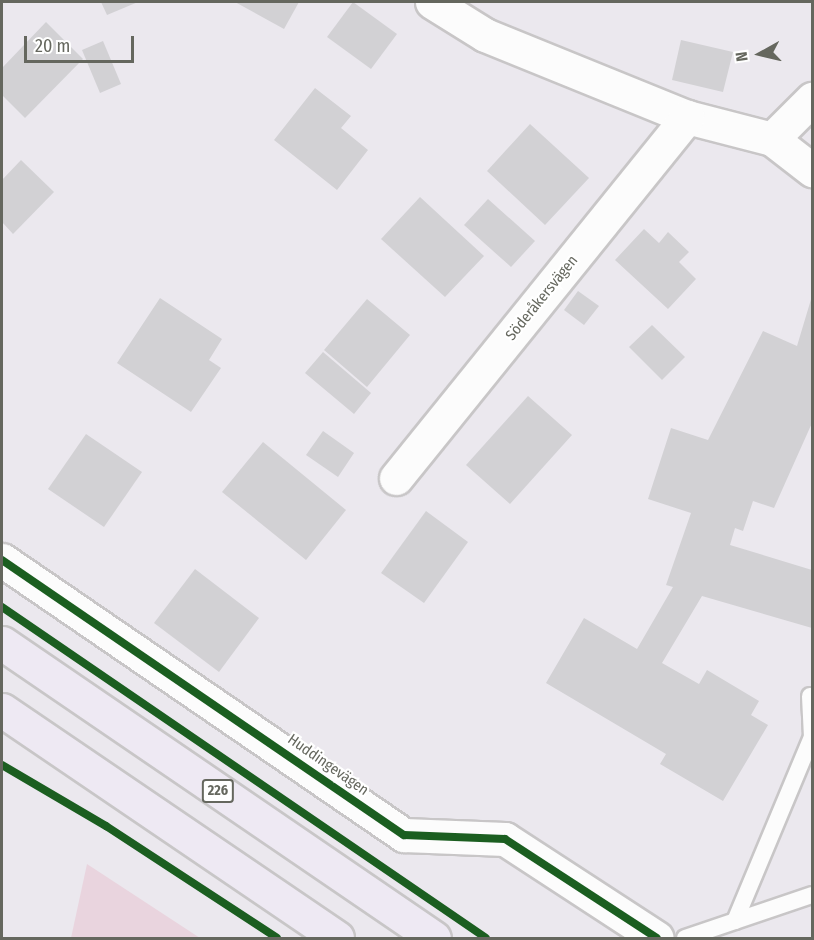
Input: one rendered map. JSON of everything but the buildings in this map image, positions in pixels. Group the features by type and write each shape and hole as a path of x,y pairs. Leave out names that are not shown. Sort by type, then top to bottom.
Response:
{"main road":[{"name":"226","path":"2,643 434,939"},
{"path":"2,710 337,939"}],"street":[{"path":"432,2 485,35 687,117 772,139 813,170"},
{"path":"772,139 813,99"},
{"name":"Söderåkersvägen","path":"396,478 687,117"},
{"name":"Huddingevägen","path":"2,560 404,835 505,839 657,939"}],"lane":[{"path":"735,921 812,737 810,696"},
{"path":"685,939 813,895"}],"shaded area":[{"path":"87,864 200,938 71,938"}],"cycle path":[{"path":"2,560 404,835 505,839 657,938"},
{"path":"2,607 486,938"},
{"path":"2,765 106,826 277,938"}]}
